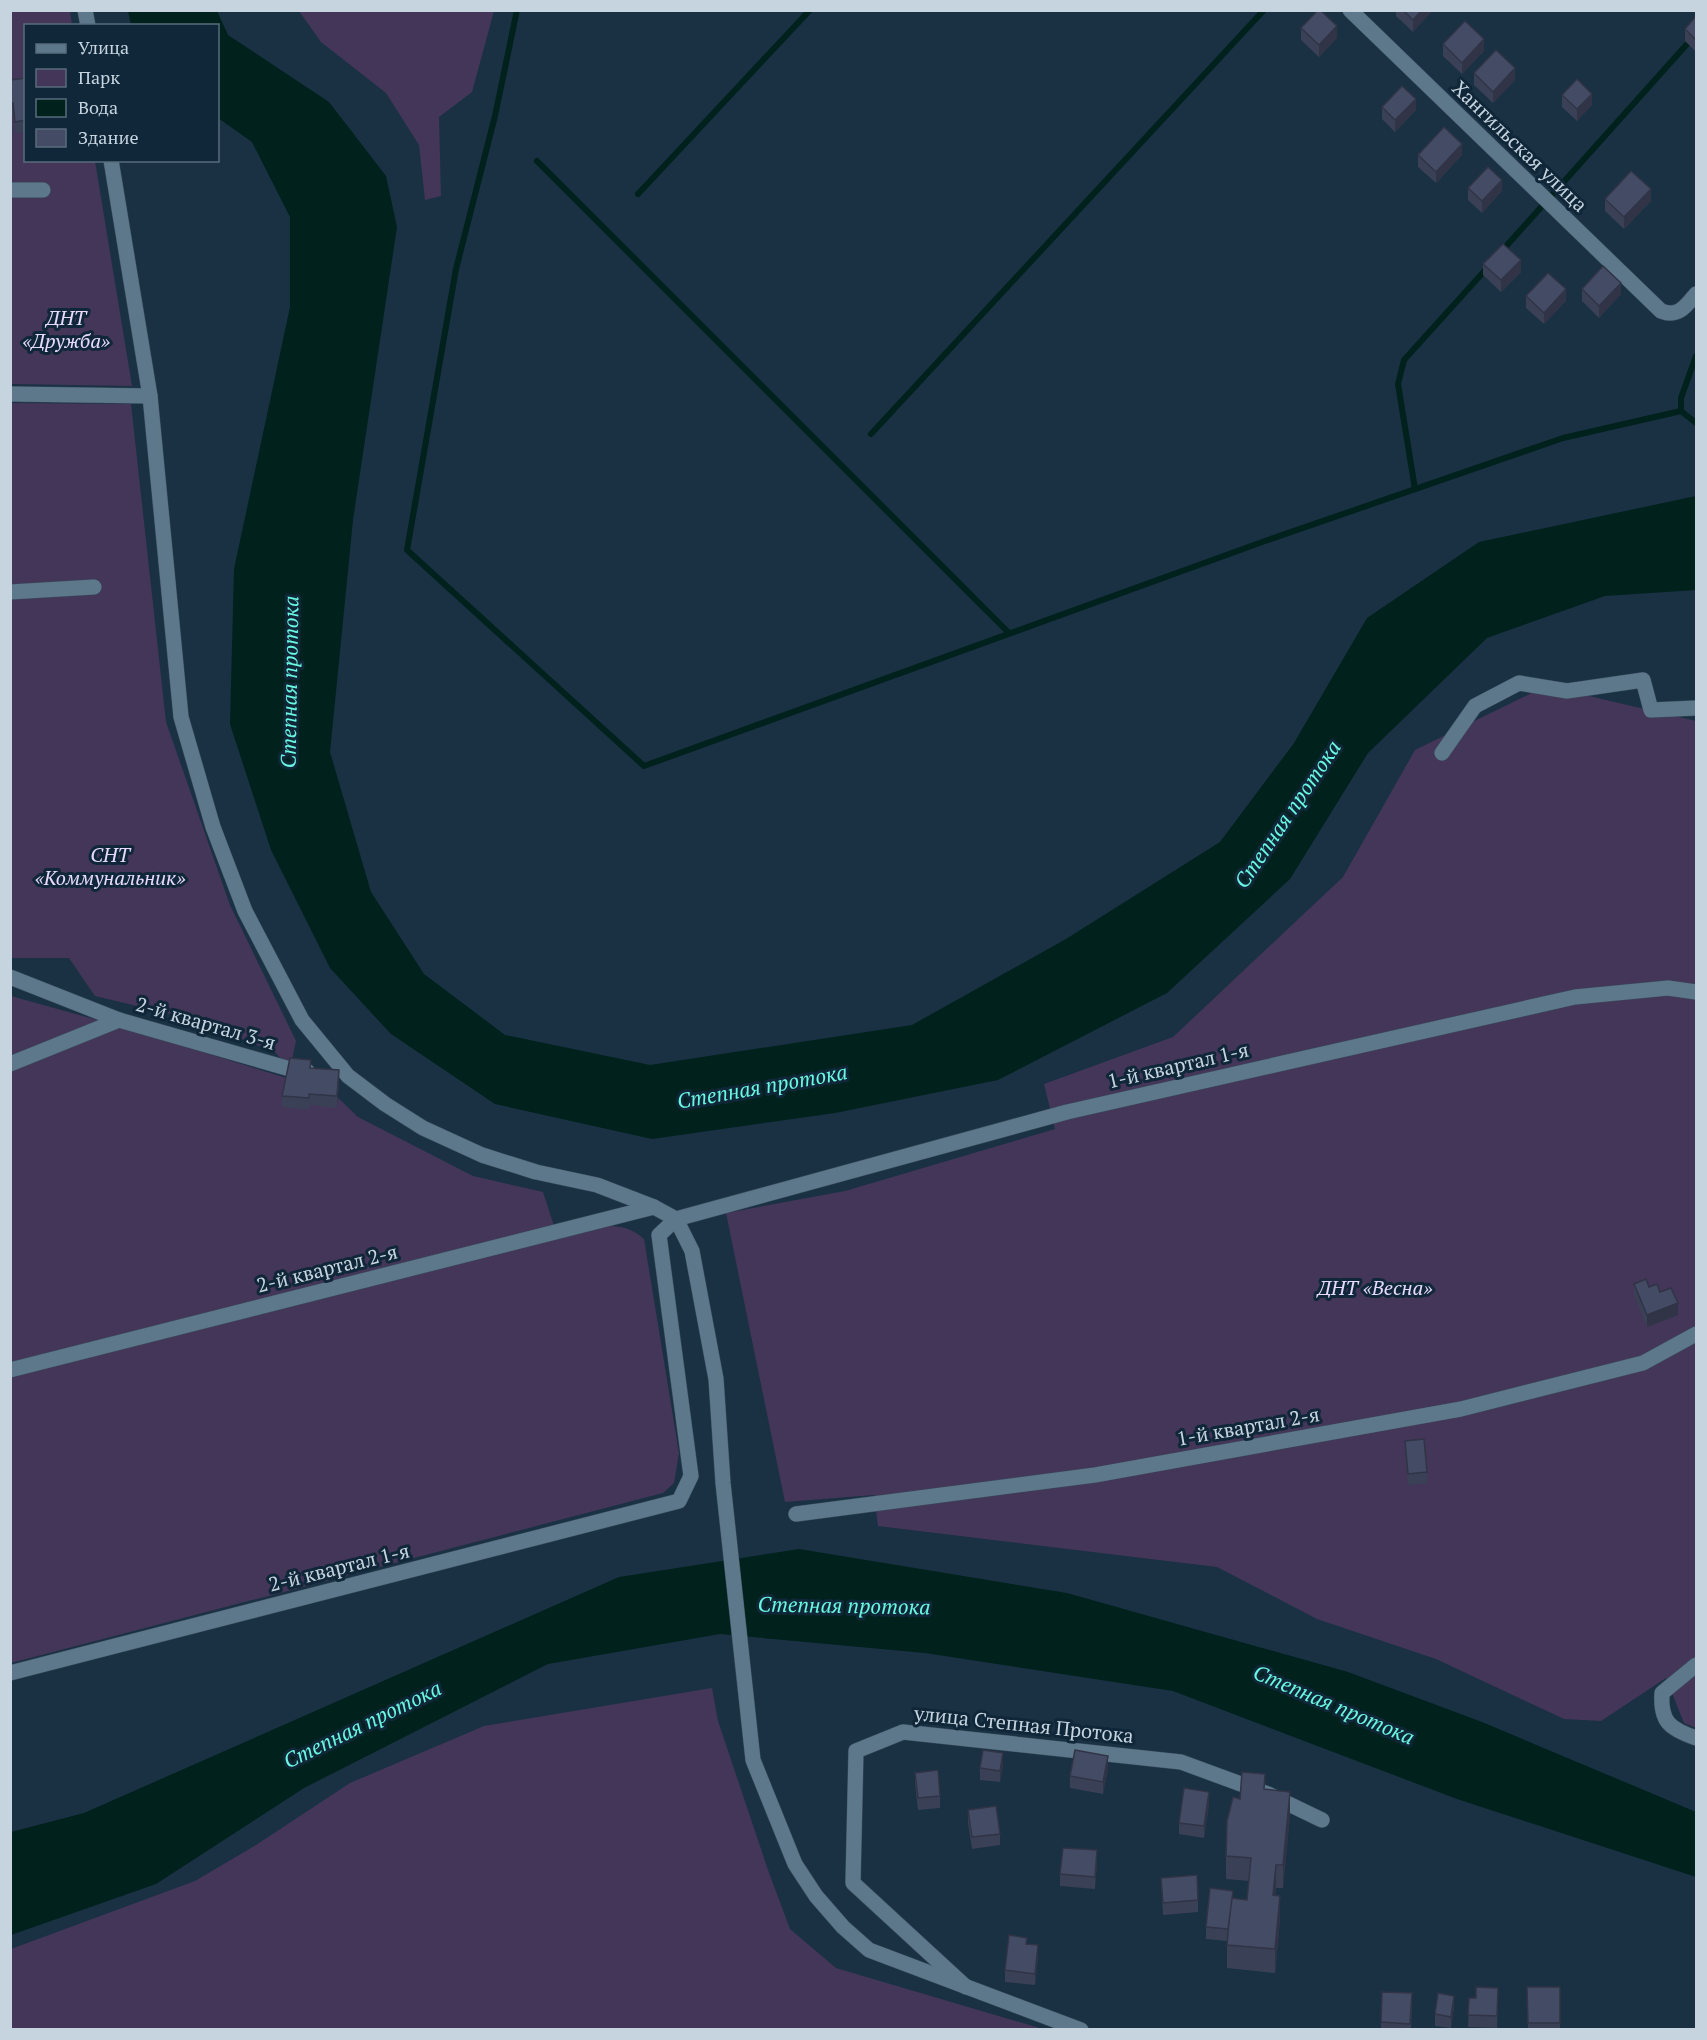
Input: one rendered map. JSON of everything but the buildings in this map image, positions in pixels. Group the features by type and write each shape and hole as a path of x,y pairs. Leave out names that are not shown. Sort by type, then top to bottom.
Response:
{"street":[{"name":"Хангильская улица","path":"1350,10 1661,311 1668,314 1678,313 1696,294"},
{"path":"111,162 150,396 181,717 213,827 246,911 302,1020 348,1076 385,1104 423,1128 482,1155 536,1172 597,1185 654,1207 676,1219 692,1251 716,1379 724,1490 753,1760 795,1864 816,1896 843,1927 869,1950 1081,2030"},
{"path":"10,190 43,190"},
{"path":"10,394 150,396"},
{"path":"10,592 94,587"},
{"path":"1442,753 1475,706 1519,683 1567,691 1643,680 1650,710 1696,708"},
{"path":"10,977 119,1020"},
{"name":"1-й квартал 1-я","path":"676,1219 1066,1112 1575,997 1668,988 1696,992"},
{"name":"2-й квартал 3-я","path":"10,1064 119,1020 290,1070 348,1076"},
{"name":"2-й квартал 2-я","path":"10,1370 654,1207"},
{"name":"2-й квартал 1-я","path":"10,1673 679,1500 691,1476 659,1235 676,1219"},
{"name":"1-й квартал 2-я","path":"796,1514 1095,1475 1461,1409 1642,1363 1696,1334"},
{"path":"1696,1665 1662,1692 1661,1707 1665,1718 1676,1731 1696,1738"},
{"name":"улица Степная Протока","path":"968,1989 853,1883 856,1751 903,1732 1181,1762 1268,1794 1322,1820"}],"green space":[{"name":"ДНТ «Дружба»","path":"11,11 70,11 72,24 24,24 24,162 95,162 132,386 11,384"},
{"path":"299,11 494,11 472,92 439,117 441,196 425,200 419,145 386,93 321,42"},
{"name":"СНТ «Коммунальник»","path":"11,403 131,404 166,722 230,905 296,1041 290,1069 275,1052 183,1017 95,996 69,958 11,958"},
{"name":"ДНТ «Весна»","path":"1546,686 1696,721 1696,1728 1684,1723 1666,1678 1601,1721 1564,1719 1436,1659 1317,1619 1217,1567 878,1526 874,1495 785,1502 726,1213 845,1191 1055,1129 1044,1084 1173,1037 1343,877 1415,750"},
{"path":"11,996 108,1023 332,1092 358,1117 473,1176 543,1192 558,1238 591,1228 613,1226 634,1232 644,1239 679,1453 674,1483 663,1493 11,1663"},
{"path":"712,1688 718,1721 790,1929 836,1968 1043,2029 11,2029 11,1949 195,1881 256,1845 350,1783 484,1726"}],"water":[{"name":"Степная протока","path":"128,11 217,11 228,35 329,102 386,176 397,227 353,520 330,752 371,892 424,974 505,1035 650,1065 912,1025 1066,939 1220,842 1294,743 1367,618 1479,542 1696,496 1696,590 1605,596 1487,638 1368,753 1290,879 1167,993 998,1080 835,1113 652,1139 495,1104 391,1034 330,968 271,850 230,724 234,569 290,307 290,217 252,142 219,119 219,24 131,24"},
{"name":"Степная протока","path":"799,1549 1067,1593 1348,1672 1482,1722 1696,1812 1696,1877 1457,1799 1173,1691 925,1653 720,1634 548,1664 304,1788 156,1884 11,1935 11,1832 84,1813 619,1577"}],"waterway":[{"path":"517,10 495,116 456,269 407,550 644,766 1265,541 1563,438 1681,411 1696,423"},
{"path":"638,194 810,10"},
{"path":"871,434 1264,10"},
{"path":"1500,253 1696,34"},
{"path":"537,161 1009,633"},
{"path":"1415,489 1398,384 1404,360 1488,267"},
{"path":"1681,411 1681,398 1696,356"}]}
